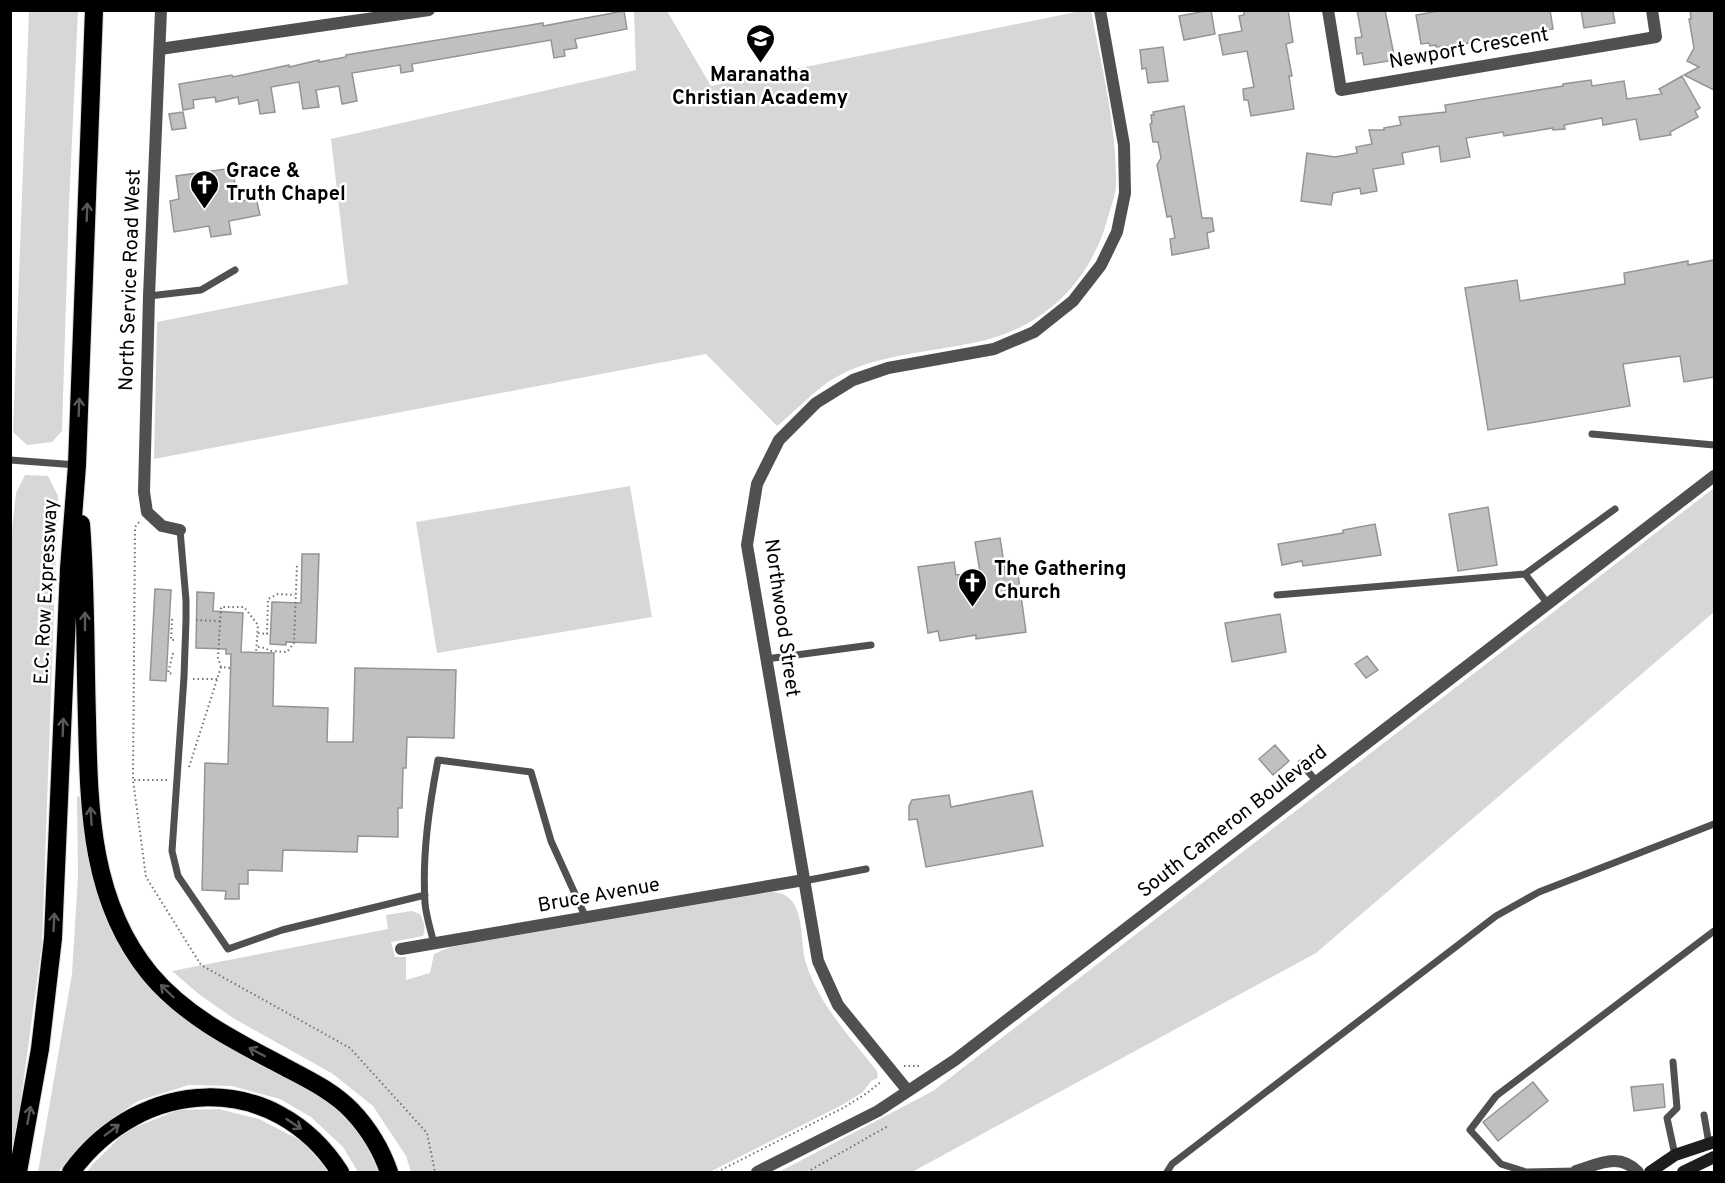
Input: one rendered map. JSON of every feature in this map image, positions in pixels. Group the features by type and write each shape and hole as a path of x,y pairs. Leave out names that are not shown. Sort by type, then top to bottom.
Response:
{"highway":[{"name":"E.C. Row Expressway","path":"18,1173 40,1049 52,950 69,568 77,465 94,10"},
{"path":"77,465 85,569 87,730 92,827 102,878 118,923 149,973 184,1007 241,1044 319,1086 350,1110 375,1141 389,1173"},
{"path":"72,1173 99,1140 125,1120 173,1101 209,1097 258,1106 291,1121 317,1143 340,1173"}],"street":[{"name":"North Service Road West","path":"161,10 149,296 144,492 147,512 162,526 180,530"},
{"path":"160,49 429,10"},
{"name":"Northwood Street","path":"908,1091 838,1005 818,961 747,545 757,484 779,440 816,403 853,380 888,368 994,349 1034,332 1073,301 1101,264 1117,232 1125,193 1124,145 1100,10"},
{"name":"Newport Crescent","path":"1328,10 1341,90 1656,37 1652,10"},
{"name":"South Cameron Boulevard","path":"757,1173 878,1111 955,1060 1714,476"},
{"name":"Bruce Avenue","path":"401,950 804,881"},
{"path":"1650,1173 1675,1155 1712,1143"},
{"path":"1683,1173 1714,1157"},
{"path":"1576,1171 1615,1160 1631,1165 1638,1173"}],"lane":[{"path":"149,296 201,290 235,270"},
{"path":"1592,434 1714,445"},
{"path":"10,460 77,465"},
{"path":"1277,595 1525,574 1615,509"},
{"path":"180,530 186,600 184,677 172,851 178,876 228,949 282,930 425,895"},
{"path":"1525,574 1548,604"},
{"path":"766,659 871,645"},
{"path":"434,944 425,905 425,895 427,822 438,760 531,772 550,841 585,918"},
{"path":"1301,763 1317,782"},
{"path":"1167,1173 1172,1164 1496,916 1539,892 1714,824"},
{"path":"804,881 866,869"},
{"path":"1576,1171 1526,1172 1501,1164 1470,1130 1496,1096 1714,931"},
{"path":"1673,1062 1677,1108 1667,1118 1675,1155"},
{"path":"1704,1114 1712,1143"}],"path":[{"path":"142,517 135,527 133,780 146,877 201,965 350,1048 427,1133 435,1173"},
{"path":"257,647 270,651 287,652 294,643 297,565"},
{"path":"258,633 267,634 268,599 278,594 295,595"},
{"path":"189,768 221,667 218,658 221,607 244,607 258,625 256,653"},
{"path":"176,613 175,620 172,620 171,639 175,640 168,674 177,675"},
{"path":"196,620 220,621"},
{"path":"221,667 231,668"},
{"path":"193,679 218,679"},
{"path":"133,780 167,780"},
{"path":"717,1173 843,1108 876,1085"},
{"path":"807,1173 888,1126"}],"shaded area":[{"path":"29,11 78,11 62,431 52,442 27,445 13,432"},
{"path":"634,11 667,11 711,86 1081,11 1091,11 1111,120 1116,186 1101,239 1091,260 1079,279 1064,295 1029,323 986,340 887,358 850,370 819,389 777,426 706,354 154,459 157,322 348,284 331,139 636,70"},
{"path":"25,475 48,476 58,496 42,944 17,1128 11,1156 10,549 16,493"},
{"path":"630,486 652,617 437,653 416,522"},
{"path":"1714,488 1714,612 1316,953 912,1172 779,1172 933,1091"},
{"path":"77,796 84,798 129,956 339,1111 362,1137 379,1172 358,1172 343,1147 311,1117 280,1099 232,1086 189,1085 138,1101 102,1126 58,1172 38,1172 72,974 78,876"},
{"path":"772,892 783,894 796,908 800,918 806,963 819,993 827,1007 877,1071 878,1078 871,1081 863,1092 844,1104 710,1172 411,1172 406,1156 373,1106 333,1074 233,1018 200,995 172,971 388,929 386,915 412,911 420,914 423,920 423,936 391,942 395,957 406,957 406,980 430,973 434,954 450,947"},
{"path":"219,1109 259,1119 302,1141 329,1172 87,1172 126,1131 178,1110"}],"building":[{"path":"1211,10 1215,34 1184,40 1179,16"},
{"path":"1244,10 1288,10 1293,42 1286,44 1292,76 1289,76 1294,109 1251,116 1248,100 1244,100 1243,89 1254,87 1247,51 1223,55 1219,35 1242,31 1239,16 1244,15"},
{"path":"1357,10 1385,10 1395,60 1364,65 1362,53 1357,54 1355,38 1362,37"},
{"path":"1444,10 1550,10 1553,29 1457,45 1436,47 1436,45 1430,46 1429,43 1421,44 1416,15"},
{"path":"1581,10 1611,10 1615,23 1584,28"},
{"path":"1690,10 1714,10 1714,90 1684,75 1699,67 1687,61 1694,48 1689,19 1691,19"},
{"path":"624,11 627,29 575,39 577,48 564,50 565,56 554,58 551,40 412,64 413,71 401,73 400,65 352,73 357,101 342,104 339,86 316,90 319,107 303,109 299,82 271,87 275,112 260,114 258,100 239,104 238,97 216,102 215,97 193,100 194,108 183,110 179,84 232,75 233,77 289,65 289,67 346,57 346,55 543,23 543,26"},
{"path":"1163,47 1168,81 1148,83 1146,68 1142,69 1140,50"},
{"path":"1682,76 1700,108 1695,111 1698,117 1670,132 1671,135 1640,140 1636,119 1603,125 1602,118 1564,125 1565,129 1553,130 1553,128 1504,136 1503,132 1466,138 1470,157 1441,162 1439,146 1402,153 1404,164 1373,169 1377,191 1361,194 1360,188 1333,193 1331,205 1301,201 1307,153 1335,157 1357,153 1356,147 1372,144 1369,130 1384,130 1384,128 1401,125 1399,117 1446,112 1445,105 1591,80 1592,86 1624,81 1627,99 1662,94 1659,89"},
{"path":"1184,106 1202,218 1212,218 1214,231 1207,233 1209,248 1172,255 1170,239 1175,238 1171,216 1167,217 1157,165 1161,158 1158,142 1153,142 1150,124 1153,112"},
{"path":"183,112 186,128 172,130 169,114"},
{"name":"Grace & Truth Chapel","path":"233,168 237,202 256,198 260,215 229,221 231,234 211,237 209,226 174,232 170,201 179,199 176,176"},
{"path":"1714,260 1714,377 1684,382 1680,356 1623,364 1630,406 1488,430 1465,288 1517,280 1520,301 1625,284 1624,273 1688,261 1688,265"},
{"path":"1488,507 1497,565 1458,571 1449,514"},
{"path":"1375,524 1381,555 1303,566 1302,561 1282,565 1278,544 1343,533 1343,530"},
{"name":"The Gathering Church","path":"1000,538 1006,576 1018,574 1026,632 976,639 976,635 940,641 938,631 928,633 918,567 954,562 956,575 980,572 975,542"},
{"path":"302,554 319,554 316,643 270,644 272,602 301,603"},
{"path":"155,589 171,590 166,681 150,680"},
{"path":"197,592 214,593 213,611 243,613 241,652 274,653 273,706 328,708 327,742 353,742 355,668 456,670 454,738 407,737 406,768 403,768 402,808 398,808 398,837 358,836 357,852 283,850 282,871 248,870 248,884 239,884 239,899 225,899 226,891 202,890 205,763 228,764 231,654 226,654 226,649 196,648"},
{"path":"1280,614 1286,652 1232,662 1225,623"},
{"path":"1367,656 1378,670 1366,678 1355,664"},
{"path":"1275,745 1289,761 1273,775 1259,759"},
{"path":"1032,791 1043,846 926,867 917,819 909,820 909,806 912,800 949,795 951,807"},
{"path":"1533,1082 1548,1101 1498,1141 1483,1122"},
{"path":"1663,1084 1665,1107 1634,1111 1631,1087"}],"place":[{"name":"Maranatha Christian Academy","path":"760,64"},
{"name":"Grace & Truth Chapel","path":"205,210"},
{"name":"The Gathering Church","path":"973,608"}]}
